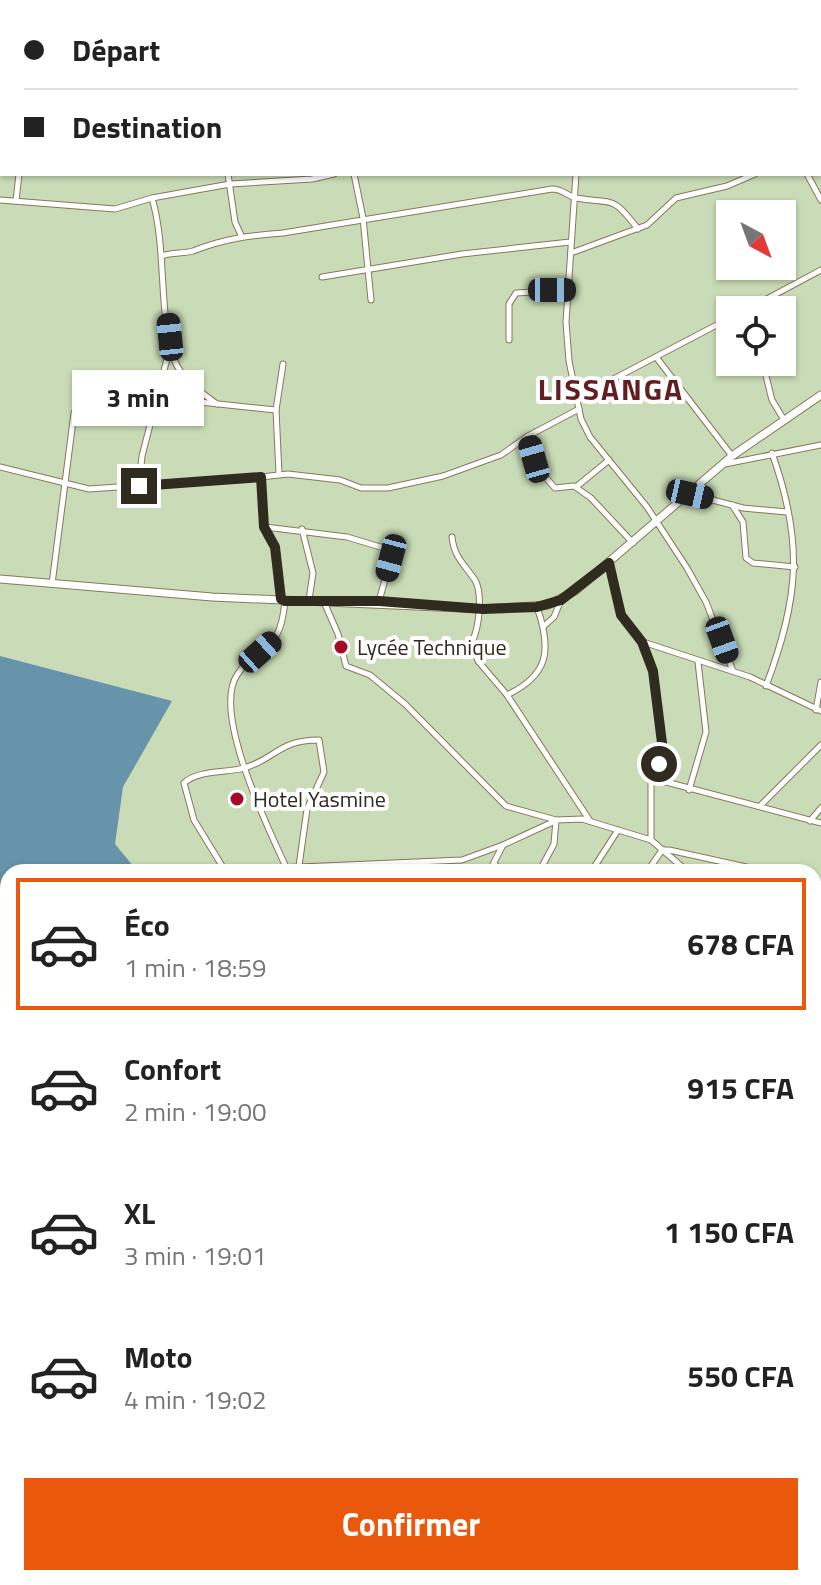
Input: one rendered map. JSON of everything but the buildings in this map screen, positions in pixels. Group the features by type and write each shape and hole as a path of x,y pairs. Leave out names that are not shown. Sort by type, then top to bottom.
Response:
{"street":[{"path":"16,201 19,176"},
{"path":"228,176 235,222 241,235"},
{"path":"0,200 105,210 230,184 325,176"},
{"path":"354,176 363,218 371,300"},
{"path":"576,176 572,198 567,342 579,409 590,437 657,521 706,602 733,671"},
{"path":"571,253 638,229 676,198 727,186 750,176"},
{"path":"808,176 821,200"},
{"path":"162,256 190,252 203,244 225,242 241,235 283,233 552,189 560,189 572,198 610,200 638,229"},
{"path":"152,198 160,223 174,360 192,385 217,404"},
{"path":"322,277 370,272 462,254 570,242"},
{"path":"772,296 821,270"},
{"path":"509,340 509,304 516,293 568,290"},
{"path":"579,397 716,325"},
{"path":"139,486 142,456 171,342"},
{"path":"656,357 732,456"},
{"path":"279,474 276,410 283,364"},
{"path":"766,376 772,400 784,420"},
{"path":"181,400 192,385"},
{"path":"161,390 181,400 276,410"},
{"path":"52,584 74,413 85,392"},
{"path":"0,579 283,600 379,601 477,608 537,607 561,600 633,543 732,456 821,395"},
{"path":"0,467 65,480 89,489 279,474 333,479 380,490 472,466 505,453 528,436 579,409"},
{"path":"528,436 545,479 555,488 576,487 609,460"},
{"path":"725,464 821,445"},
{"path":"766,686 788,624 795,567 787,512 772,453"},
{"path":"261,477 264,527 275,547 283,600 280,632 239,672 232,687 233,720 246,768 285,864"},
{"path":"576,487 591,498 633,543"},
{"path":"690,494 732,505 787,512"},
{"path":"732,505 743,522 746,558 753,563 795,567"},
{"path":"264,527 302,529 373,543 390,552 379,601"},
{"path":"302,529 313,573 309,600"},
{"path":"452,537 454,553 477,583 478,630 472,642 478,661 507,695 590,821"},
{"path":"609,563 621,615 642,642 653,671 662,743 661,758 651,778 651,840"},
{"path":"544,626 554,617 561,600"},
{"path":"323,601 338,634 346,666 370,675 405,704 506,806 556,820 590,821 651,840 679,864"},
{"path":"507,695 534,679 545,648 544,626 537,607"},
{"path":"642,642 733,671 818,710 821,682"},
{"path":"688,790 706,732 698,662"},
{"path":"221,864 194,820 184,783 189,778 246,768 293,741 319,740 324,772 307,809 299,864"},
{"path":"759,807 821,745"},
{"path":"651,778 821,823"},
{"path":"810,821 821,808"},
{"path":"353,864 462,860 556,820"},
{"path":"543,864 554,844 556,820"},
{"path":"596,864 618,830"},
{"path":"494,864 503,845"},
{"path":"652,864 662,850"},
{"path":"662,850 730,864"}],"green space":[{"path":"0,176 821,176 821,864 0,864"}],"water":[{"path":"0,656 172,701 123,787 115,844 131,864 0,864"}],"place":[{"name":"Lycée Technique","path":"341,647"},
{"name":"Hotel Yasmine","path":"237,799"}],"district":[{"name":"LISSANGA","path":"611,389"}],"route":[{"path":"139,486 261,477 264,527 275,547 281,599 285,601 379,601 483,609 537,607 561,600 609,563 621,615 650,658 662,743 659,764"}]}
